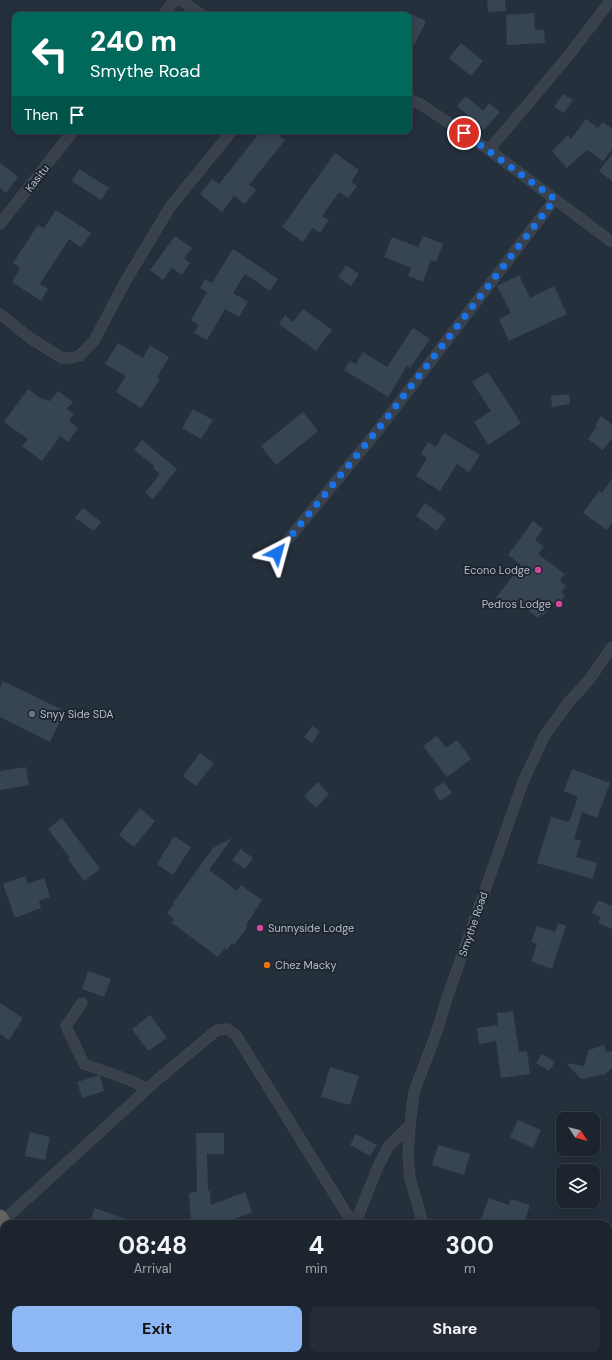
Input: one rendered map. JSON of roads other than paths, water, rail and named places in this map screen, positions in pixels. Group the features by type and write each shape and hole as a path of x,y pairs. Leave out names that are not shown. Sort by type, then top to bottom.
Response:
{"street":[{"path":"165,12 175,0"},
{"path":"181,0 198,12"},
{"path":"488,150 569,55 611,0"},
{"path":"412,100 422,105 488,150 612,242"},
{"name":"Kasitu","path":"0,224 71,134"},
{"path":"0,314 30,338 62,358 79,356 94,341 125,282 170,207 230,134"},
{"path":"277,553 379,428 555,199"},
{"name":"Smythe Road","path":"422,1220 410,1178 408,1154 414,1092 437,1031 447,998 523,782 545,735 568,703 588,680 612,648"},
{"path":"82,1003 66,1026 84,1064 100,1071 138,1083 147,1089"},
{"path":"4,1220 147,1089 217,1030 227,1029 236,1035 352,1220"},
{"path":"356,1220 388,1147 410,1125"}],"place":[{"name":"Econo Lodge","path":"538,570"},
{"name":"Pedros Lodge","path":"559,604"},
{"name":"Snyy Side SDA","path":"32,714"},
{"name":"Sunnyside Lodge","path":"260,928"},
{"name":"Chez Macky","path":"267,965"}]}
